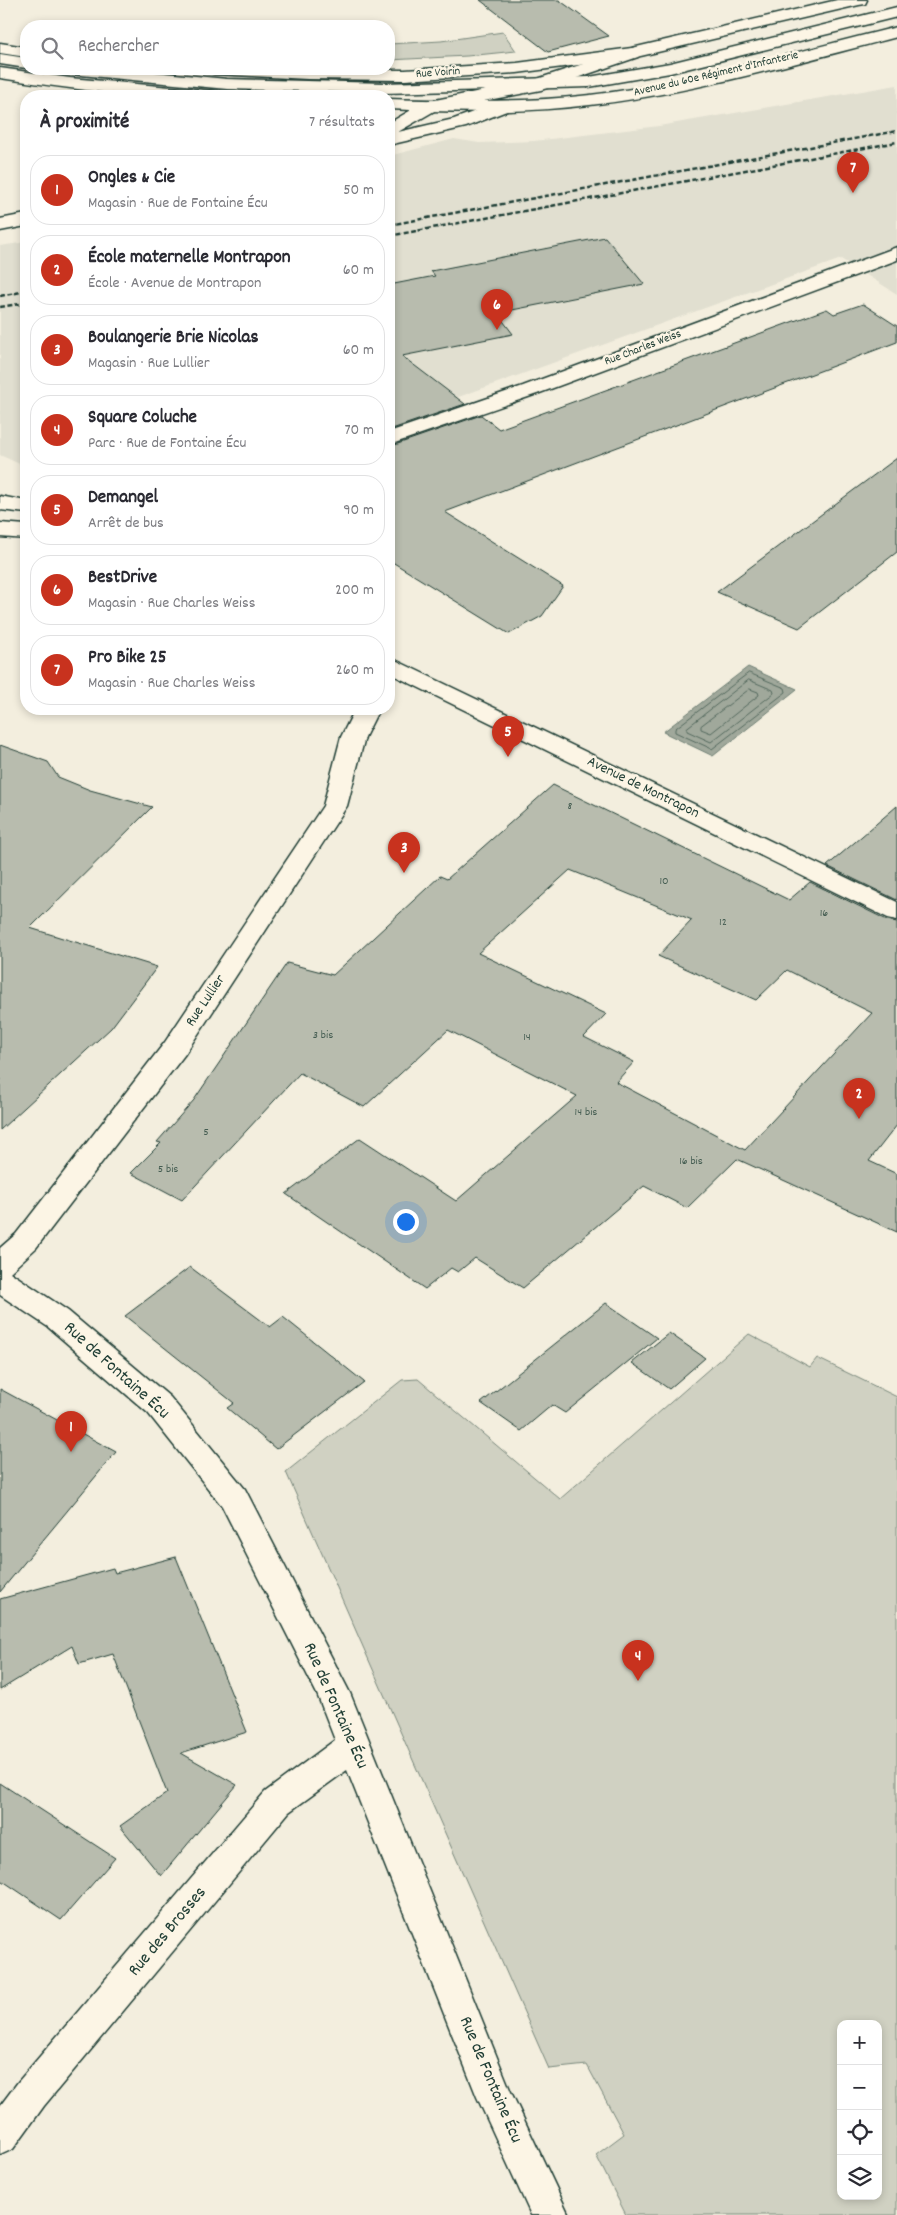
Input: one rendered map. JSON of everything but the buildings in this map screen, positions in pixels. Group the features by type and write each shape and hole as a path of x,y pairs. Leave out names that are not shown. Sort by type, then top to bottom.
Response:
{"street":[{"name":"Avenue du 60e Régiment d'Infanterie","path":"534,86 632,53 859,0"},
{"name":"Avenue du 60e Régiment d'Infanterie","path":"395,127 431,106 534,86 589,82 670,68 897,12"},
{"name":"Avenue du 60e Régiment d'Infanterie","path":"395,139 460,123 503,106 590,100 656,90 897,32"},
{"path":"0,48 20,51"},
{"name":"Rue Voirin","path":"395,75 517,68 632,53"},
{"path":"0,59 20,62"},
{"path":"0,73 70,83 148,90"},
{"path":"137,75 237,84 385,88 534,86"},
{"path":"395,104 503,106"},
{"path":"0,225 20,221"},
{"name":"Rue Charles Weiss","path":"395,437 530,390 897,253"},
{"path":"0,503 20,506"},
{"path":"0,530 20,532"},
{"name":"Avenue de Montrapon","path":"395,667 897,912"},
{"name":"Rue Lullier","path":"0,1265 26,1241 175,1048 301,858 335,806 353,737 364,715"},
{"name":"Rue de Fontaine Écu","path":"0,1280 58,1319 159,1405 234,1498 333,1692 495,2097 550,2215"},
{"name":"Rue des Brosses","path":"0,2137 32,2094 277,1802 353,1746"}],"shaded area":[{"path":"503,32 516,51 395,60 395,44 441,41"},
{"path":"897,85 897,294 841,259 395,420 395,154 454,139 479,143 534,141 659,126"},
{"path":"20,243 20,464 0,455 0,246"},
{"path":"749,1334 810,1367 817,1358 897,1397 897,2215 626,2215 596,2155 624,2134 587,2065 549,2069 286,1472 402,1380 418,1379 560,1499"}],"water":[{"path":"748,667 797,689 713,756 663,732"}],"railway":[{"path":"395,224 897,131"},
{"path":"395,235 897,142"},
{"path":"0,296 20,292"},
{"path":"0,307 20,304"}],"place":[{"name":"Pro Bike 25","path":"853,193"},
{"name":"BestDrive","path":"497,330"},
{"name":"Demangel","path":"508,757"},
{"name":"Boulangerie Brie Nicolas","path":"404,873"},
{"name":"École maternelle Montrapon","path":"859,1119"},
{"name":"Ongles & Cie","path":"71,1452"},
{"name":"Square Coluche","path":"638,1681"}]}
